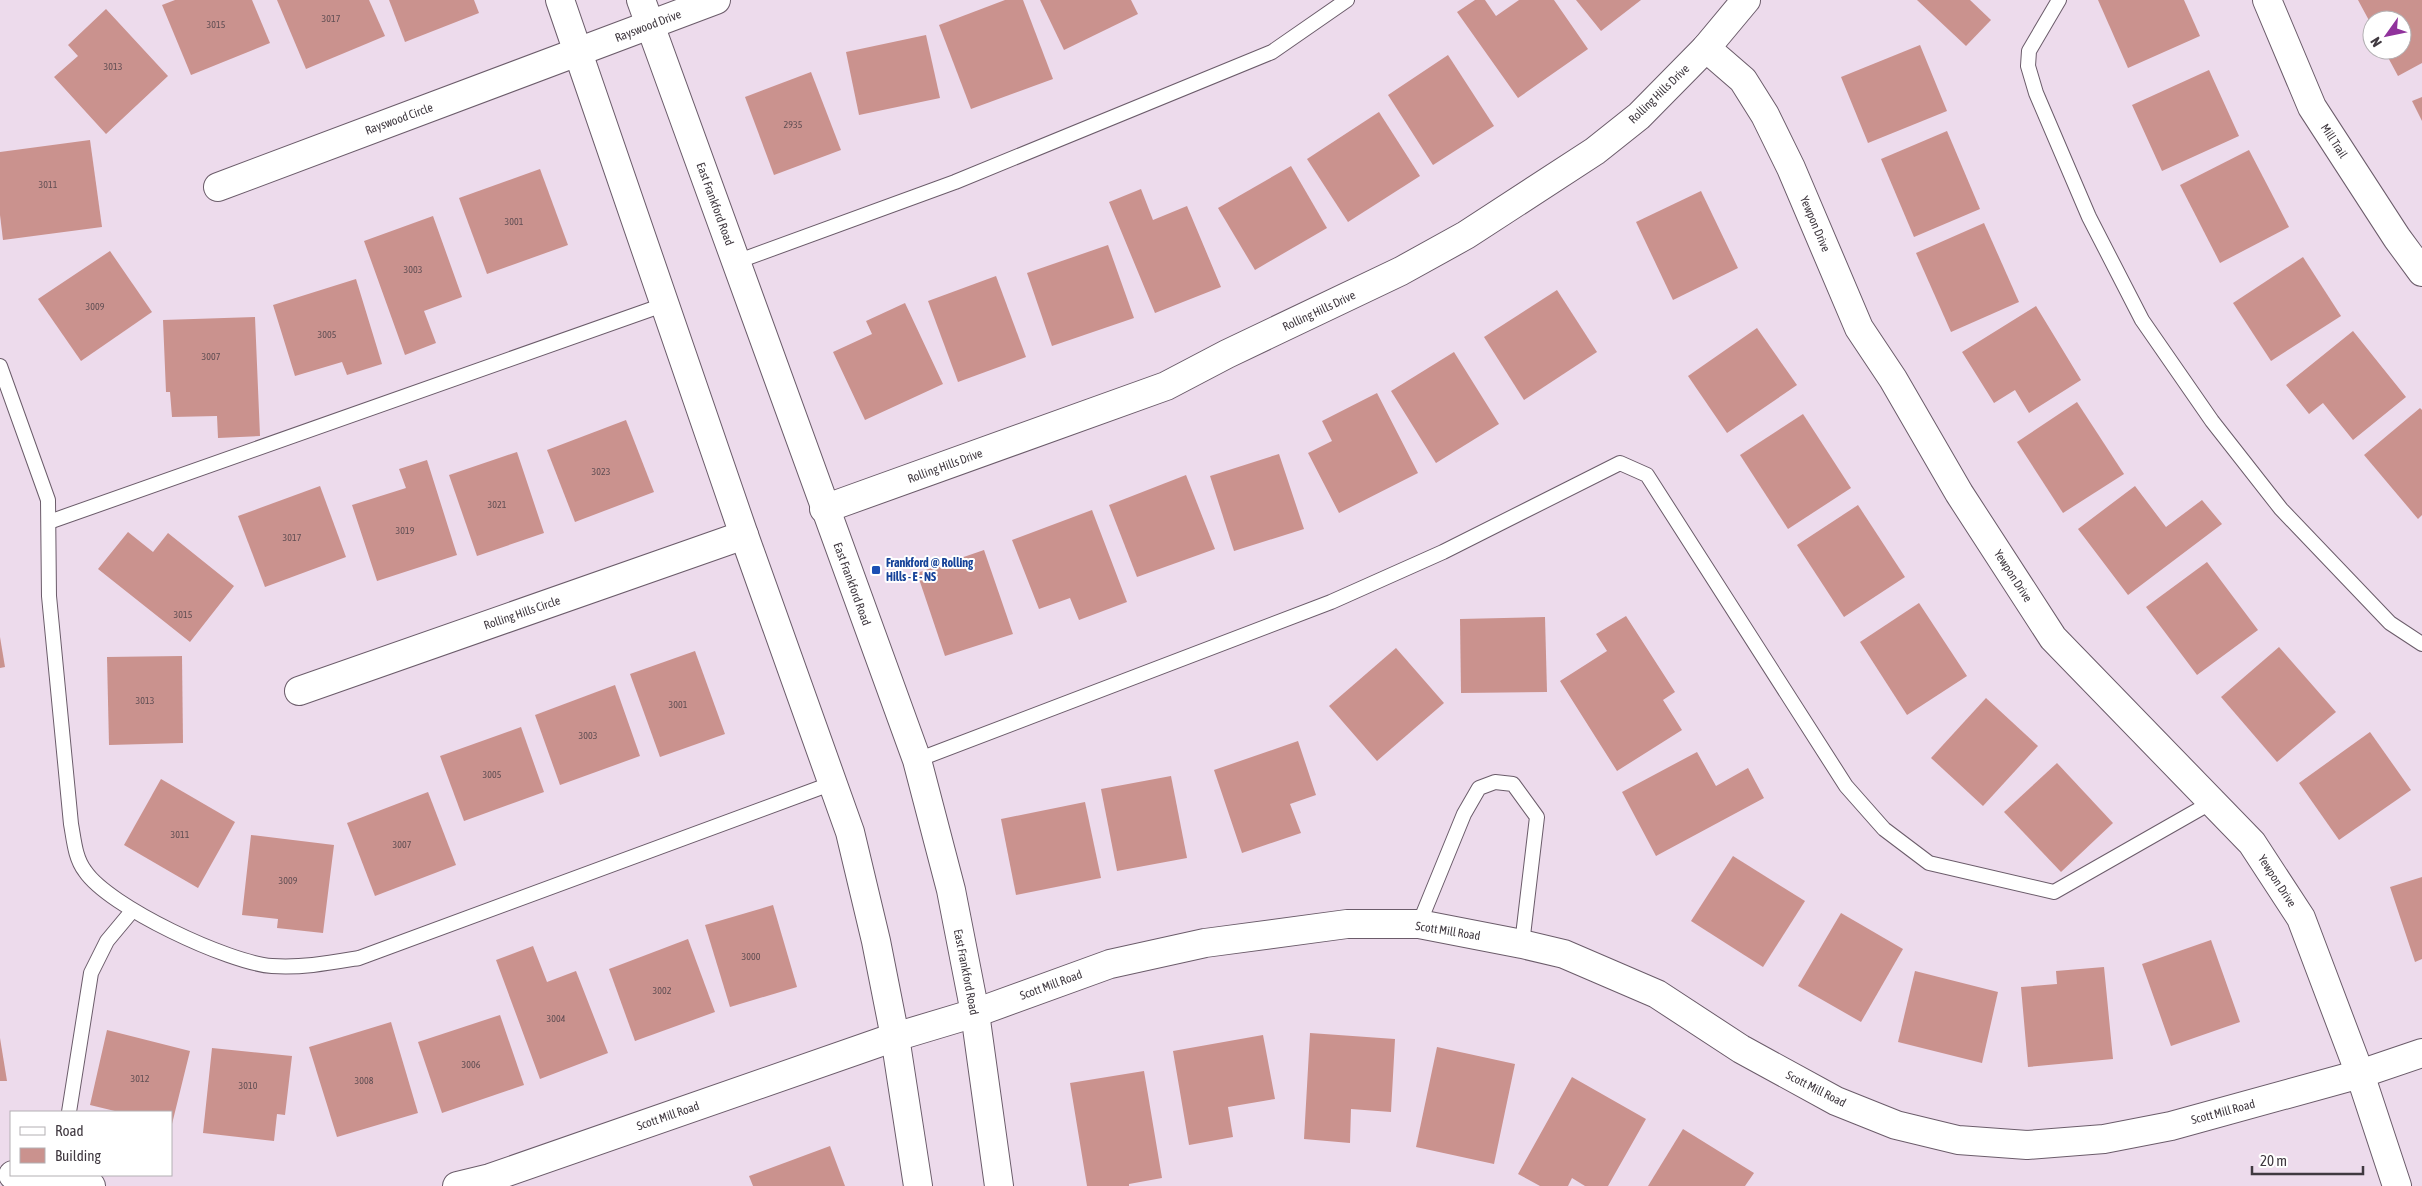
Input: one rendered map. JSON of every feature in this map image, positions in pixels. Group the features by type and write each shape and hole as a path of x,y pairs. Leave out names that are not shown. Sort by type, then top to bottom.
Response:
{"street":[{"path":"560,0 580,52 744,535 833,783 852,842 876,941 896,1037 918,1186"},
{"name":"Rayswood Drive","path":"580,52 646,12 716,0"},
{"name":"Rolling Hills Drive","path":"824,509 1166,386 1227,354 1401,271 1466,235 1595,151 1639,116 1706,48 1746,0"},
{"name":"Mill Trail","path":"2267,0 2312,107 2397,238 2422,272"},
{"name":"East Frankford Road","path":"646,12 824,509 917,760 950,890 975,1013 999,1186"},
{"name":"Yewpon Drive","path":"1706,48 1743,80 1765,115 1791,168 1859,328 1893,379 1959,493 2053,638 2252,843 2301,918 2360,1074 2397,1186"},
{"name":"Rayswood Circle","path":"218,187 580,52"},
{"name":"Rolling Hills Circle","path":"299,691 744,535"},
{"name":"Scott Mill Road","path":"457,1186 490,1178 896,1037 975,1013 1110,964 1205,944 1347,924 1419,924 1564,954 1657,994 1741,1049 1836,1101 1896,1125 1958,1140 2027,1145 2104,1138 2170,1126 2360,1074 2422,1053"},
{"path":"36,1176 59,1177 91,1186"}],"lane":[{"path":"736,262 955,182 1272,52 1347,0"},
{"path":"2059,0 2029,51 2028,66 2036,93 2089,217 2142,320 2212,421 2281,509 2390,623 2422,644"},
{"path":"49,522 666,304"},
{"path":"0,366 48,500 49,596 71,824 76,853 84,871 100,888 132,911 225,955 270,966 312,966 359,958 833,783"},
{"path":"917,760 1331,602 1443,552 1620,463 1647,475 1846,786 1884,829 1929,863 2054,892 2212,802"},
{"path":"1419,924 1464,814 1479,788 1495,782 1513,784 1537,817 1522,944"},
{"path":"69,1111 91,973 107,941 132,911"}],"building":[{"path":"175,0 252,0 270,43 191,75 162,5"},
{"path":"277,0 369,0 385,36 306,69"},
{"path":"389,0 474,0 479,13 405,42"},
{"path":"1005,0 1023,0 1053,79 971,109 939,25"},
{"path":"1040,0 1131,0 1138,14 1064,50"},
{"path":"1475,0 1485,0 1496,16 1519,0 1554,0 1588,49 1518,98 1457,12"},
{"path":"1576,0 1641,0 1601,31"},
{"path":"1917,0 1970,0 1991,20 1966,46"},
{"path":"2098,0 2184,0 2200,36 2128,68"},
{"path":"2358,0 2422,0 2422,63 2398,76 2389,60 2412,60 2412,10 2363,10"},
{"path":"106,9 168,76 106,134 54,77 78,56 68,45"},
{"path":"926,35 940,98 859,115 846,52"},
{"path":"1920,45 1947,111 1868,143 1841,77"},
{"path":"1448,55 1494,126 1433,165 1388,95"},
{"path":"2209,70 2239,136 2162,171 2132,105"},
{"path":"811,72 841,150 774,175 745,97"},
{"path":"2422,97 2422,121 2412,101"},
{"path":"1379,112 1420,176 1348,222 1307,159"},
{"path":"1947,131 1980,209 1914,237 1881,159"},
{"path":"90,140 102,227 3,240 0,215 0,152"},
{"path":"2249,150 2289,227 2220,263 2180,185"},
{"path":"1291,166 1327,228 1255,270 1218,208"},
{"path":"540,169 568,245 487,274 459,198"},
{"path":"1141,189 1153,220 1187,206 1221,287 1155,313 1109,202"},
{"path":"1701,191 1738,268 1673,300 1636,222"},
{"path":"433,216 462,297 424,311 436,343 405,355 364,241"},
{"path":"1984,223 2019,302 1951,332 1916,253"},
{"path":"1108,245 1134,318 1052,346 1027,273"},
{"path":"110,251 152,312 81,361 38,299"},
{"path":"2303,257 2341,316 2271,361 2233,303"},
{"path":"996,276 1026,357 958,382 928,301"},
{"path":"356,279 382,364 347,375 342,362 295,376 273,305"},
{"path":"1557,290 1597,352 1524,400 1484,337"},
{"path":"905,303 943,384 865,420 833,352 872,334 866,321"},
{"path":"2036,306 2081,380 2029,413 2015,390 1994,403 1962,352"},
{"path":"255,317 260,436 218,438 217,416 172,417 170,392 166,392 163,320"},
{"path":"1757,328 1797,385 1727,433 1688,376"},
{"path":"2353,331 2406,397 2353,440 2323,403 2309,414 2286,385"},
{"path":"1454,352 1499,424 1436,463 1391,391"},
{"path":"1377,393 1418,473 1339,513 1308,453 1332,441 1322,421"},
{"path":"2077,402 2124,474 2063,513 2017,442"},
{"path":"2420,408 2422,410 2422,515 2418,519 2364,455"},
{"path":"1803,414 1851,488 1788,529 1740,455"},
{"path":"626,420 654,492 575,522 547,450"},
{"path":"517,452 544,533 477,556 449,475"},
{"path":"1279,454 1304,529 1234,551 1210,476"},
{"path":"427,460 457,555 377,581 352,505 406,488 399,469"},
{"path":"1186,475 1215,549 1137,577 1109,505"},
{"path":"320,486 346,557 265,587 238,516"},
{"path":"2135,486 2166,527 2202,500 2222,524 2128,595 2078,529"},
{"path":"1858,505 1905,577 1844,617 1797,545"},
{"path":"1092,510 1127,602 1079,620 1070,598 1039,609 1012,540"},
{"path":"128,532 153,552 168,533 234,586 190,642 98,569"},
{"path":"984,550 1013,634 945,656 917,573"},
{"path":"2207,562 2258,630 2197,675 2146,607"},
{"path":"1919,603 1967,676 1907,715 1860,642"},
{"path":"1626,616 1675,692 1663,700 1682,730 1617,771 1560,681 1607,651 1596,634"},
{"path":"1545,617 1547,692 1461,693 1460,619"},
{"path":"0,637 5,667 0,668"},
{"path":"2279,647 2336,712 2277,762 2221,697"},
{"path":"1396,648 1444,703 1377,761 1329,706"},
{"path":"695,651 725,734 660,757 630,674"},
{"path":"182,656 183,743 109,745 107,657"},
{"path":"615,685 640,756 560,785 535,715"},
{"path":"1986,698 2038,746 1983,806 1931,758"},
{"path":"521,727 544,792 464,821 440,756"},
{"path":"2370,732 2411,790 2339,840 2299,783"},
{"path":"1298,741 1316,795 1290,804 1301,833 1242,853 1214,770"},
{"path":"1697,752 1716,786 1748,768 1764,798 1656,856 1622,792"},
{"path":"2057,763 2113,823 2061,872 2004,812"},
{"path":"1171,776 1187,858 1117,871 1101,789"},
{"path":"161,779 235,822 198,888 124,845"},
{"path":"428,792 456,865 375,896 347,823"},
{"path":"1085,802 1101,878 1016,895 1001,819"},
{"path":"251,835 334,845 323,933 277,928 278,919 242,915"},
{"path":"1733,856 1805,901 1763,967 1691,921"},
{"path":"2422,877 2422,959 2415,962 2390,887"},
{"path":"773,905 797,987 730,1007 705,925"},
{"path":"1841,913 1903,949 1861,1022 1798,986"},
{"path":"688,939 715,1012 635,1041 609,969"},
{"path":"2211,940 2240,1022 2171,1046 2142,964"},
{"path":"533,946 547,982 576,971 608,1053 540,1079 496,960"},
{"path":"2104,967 2113,1059 2028,1067 2021,987 2057,984 2056,971"},
{"path":"1915,971 1998,992 1982,1063 1898,1042"},
{"path":"500,1015 524,1085 442,1113 418,1042"},
{"path":"391,1022 418,1113 337,1137 309,1047"},
{"path":"107,1030 190,1051 172,1124 172,1111 115,1111 90,1105"},
{"path":"1310,1033 1395,1039 1391,1112 1351,1109 1350,1143 1304,1139"},
{"path":"1263,1035 1275,1099 1228,1107 1233,1137 1189,1145 1173,1051"},
{"path":"0,1038 7,1081 0,1081"},
{"path":"1437,1047 1515,1064 1494,1164 1416,1147"},
{"path":"212,1048 292,1056 285,1115 277,1114 274,1141 203,1133"},
{"path":"1144,1071 1162,1178 1129,1184 1129,1186 1087,1186 1070,1083"},
{"path":"1572,1077 1646,1119 1608,1186 1585,1186 1572,1178 1568,1186 1540,1186 1518,1174"},
{"path":"1683,1129 1754,1173 1745,1186 1648,1186"},
{"path":"830,1146 845,1186 753,1186 749,1176"}],"place":[{"name":"Frankford @ Rolling Hills - E - NS","path":"876,570"}]}
